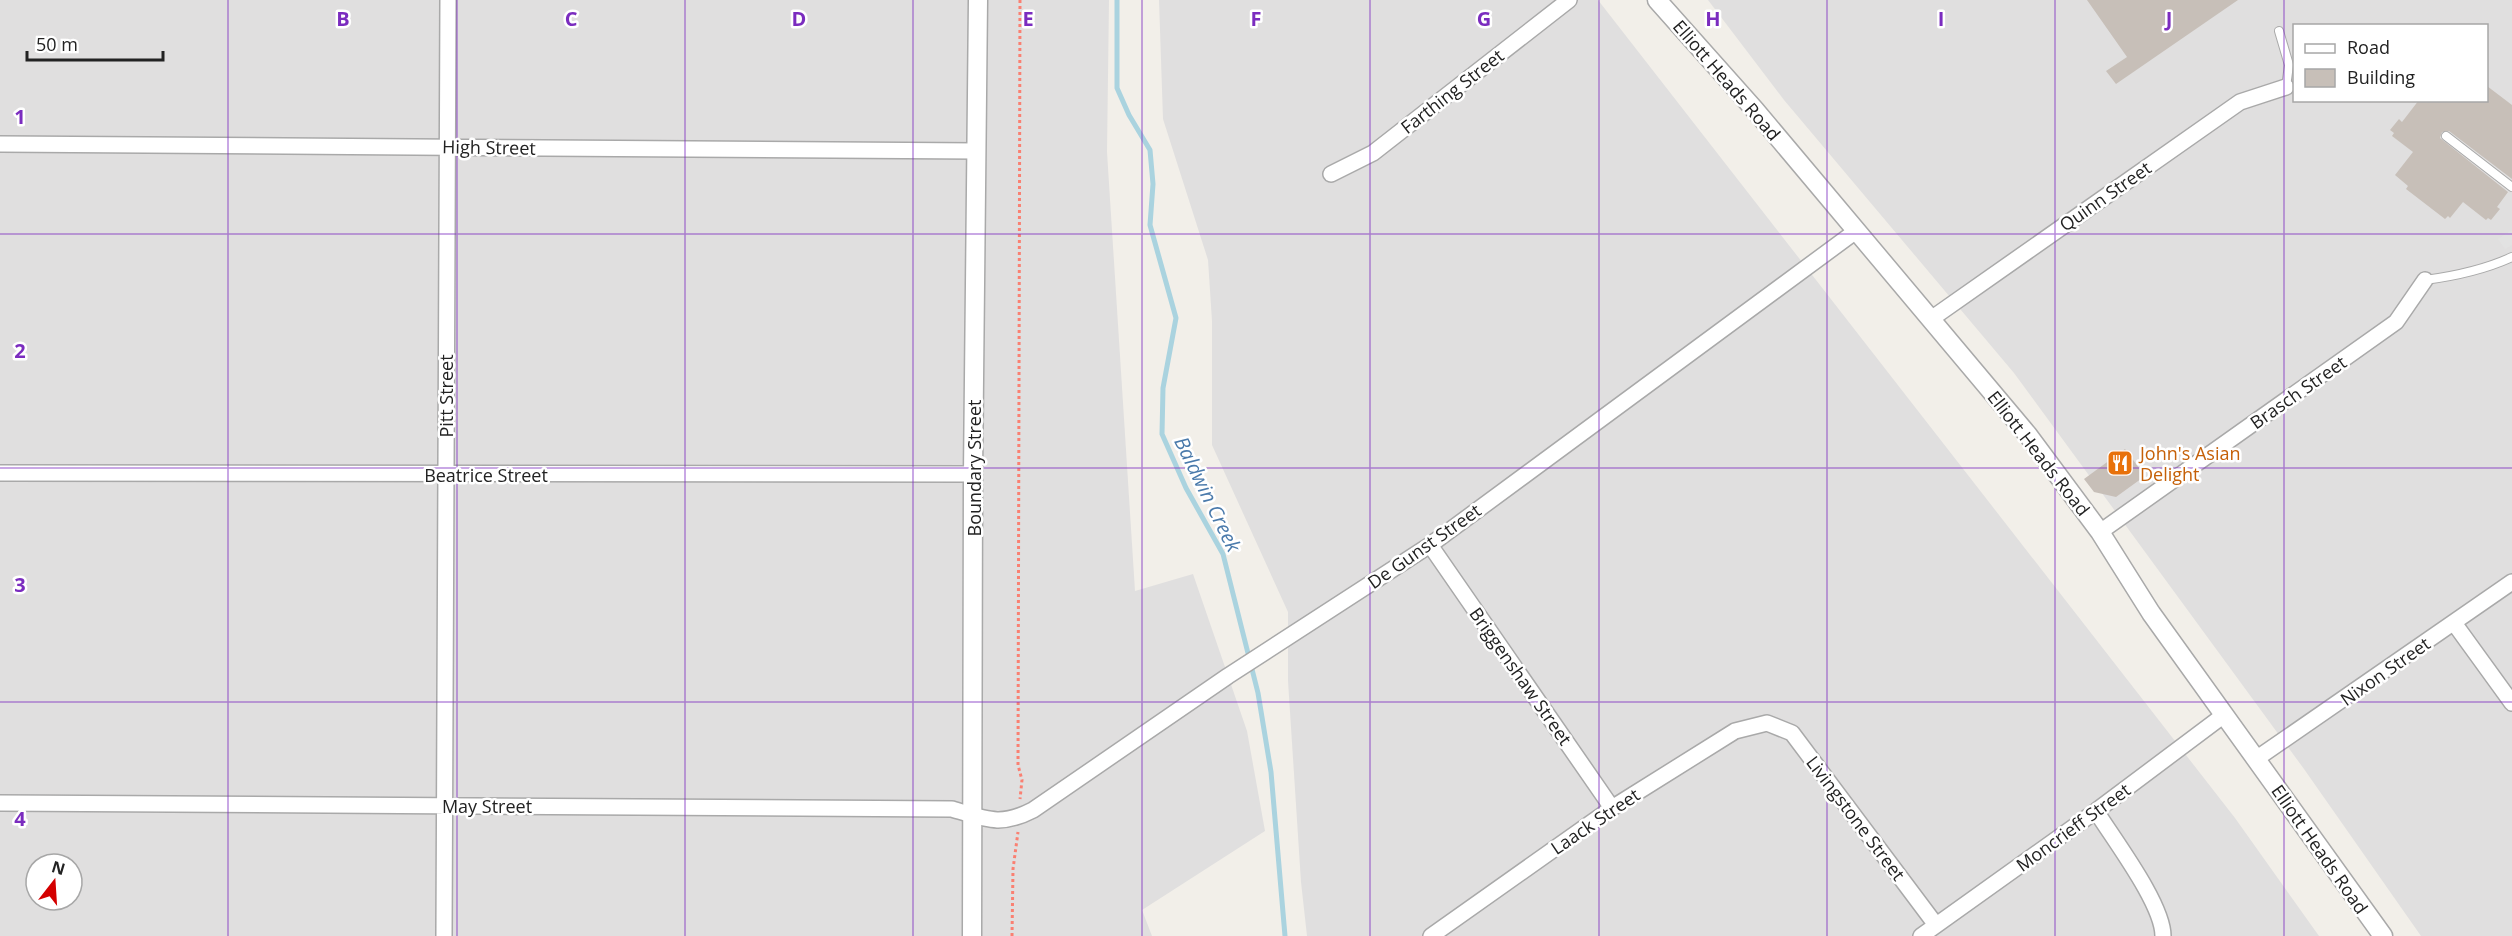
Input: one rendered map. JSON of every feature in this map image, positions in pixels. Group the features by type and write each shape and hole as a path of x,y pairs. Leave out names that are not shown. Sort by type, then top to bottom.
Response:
{"street":[{"name":"Pitt Street","path":"444,936 448,0"},
{"name":"Boundary Street","path":"972,936 973,474 978,0"},
{"name":"Farthing Street","path":"1331,174 1373,153 1569,0"},
{"name":"Elliott Heads Road","path":"1657,0 1755,110 2028,435 2100,532 2151,613 2383,936"},
{"name":"Quinn Street","path":"1931,319 2240,102 2286,87"},
{"name":"High Street","path":"0,144 977,151"},
{"name":"De Gunst Street","path":"974,815 998,821 1011,820 1033,810 1268,649 1430,544 1856,231"},
{"name":"Brasch Street","path":"2100,532 2396,322 2425,280"},
{"name":"Beatrice Street","path":"0,473 973,474"},
{"name":"Briggenshaw Street","path":"1430,544 1612,808"},
{"name":"Nixon Street","path":"2256,759 2512,582"},
{"path":"2454,623 2512,703"},
{"name":"Moncrieff Street","path":"1921,936 2096,811 2224,715"},
{"name":"Laack Street","path":"1431,936 1612,808 1735,731 1767,723"},
{"name":"Livingstone Street","path":"1767,723 1792,733 1936,925"},
{"name":"May Street","path":"0,803 952,809 974,815"},
{"path":"2096,811 2154,903 2163,927 2163,936"}],"lane":[{"path":"2279,31 2289,65 2286,87"},
{"path":"2446,136 2512,187"},
{"path":"2425,280 2457,276 2498,264 2512,257"}],"path":[{"path":"1020,0 1018,765 1022,780 1020,801"},
{"path":"1012,936 1014,869 1019,823"}],"shaded area":[{"path":"0,0 1109,0 1107,152 1135,591 1193,574 1247,731 1265,831 1142,910 1152,936 0,936"},
{"path":"1159,0 1598,0 2235,818 2319,936 1307,936 1301,882 1288,681 1288,612 1212,445 1212,321 1208,260 1163,119"},
{"path":"1708,0 2512,0 2512,936 2421,936 2304,769 2014,373 1784,100"},
{"path":"2512,230 2512,245 2505,249 2498,239"}],"building":[{"path":"2087,0 2238,0 2116,84 2106,71 2127,57"},
{"path":"2488,87 2512,105 2512,179 2449,131 2442,132 2440,138 2508,192 2497,207 2500,209 2491,220 2488,218 2486,220 2463,202 2450,218 2448,216 2445,219 2406,189 2408,186 2395,175 2413,152 2392,136 2394,133 2390,130 2399,119 2402,122 2417,102 2488,102"},
{"name":"John's Asian Delight","path":"2125,449 2145,476 2116,497 2094,492 2084,479"}],"waterway":[{"name":"Baldwin Creek","path":"1117,0 1117,88 1129,115 1150,150 1153,184 1150,225 1176,318 1163,388 1162,434 1186,488 1223,554 1258,693 1271,772 1285,936"}],"place":[{"name":"John's Asian Delight","path":"2120,463"}]}
